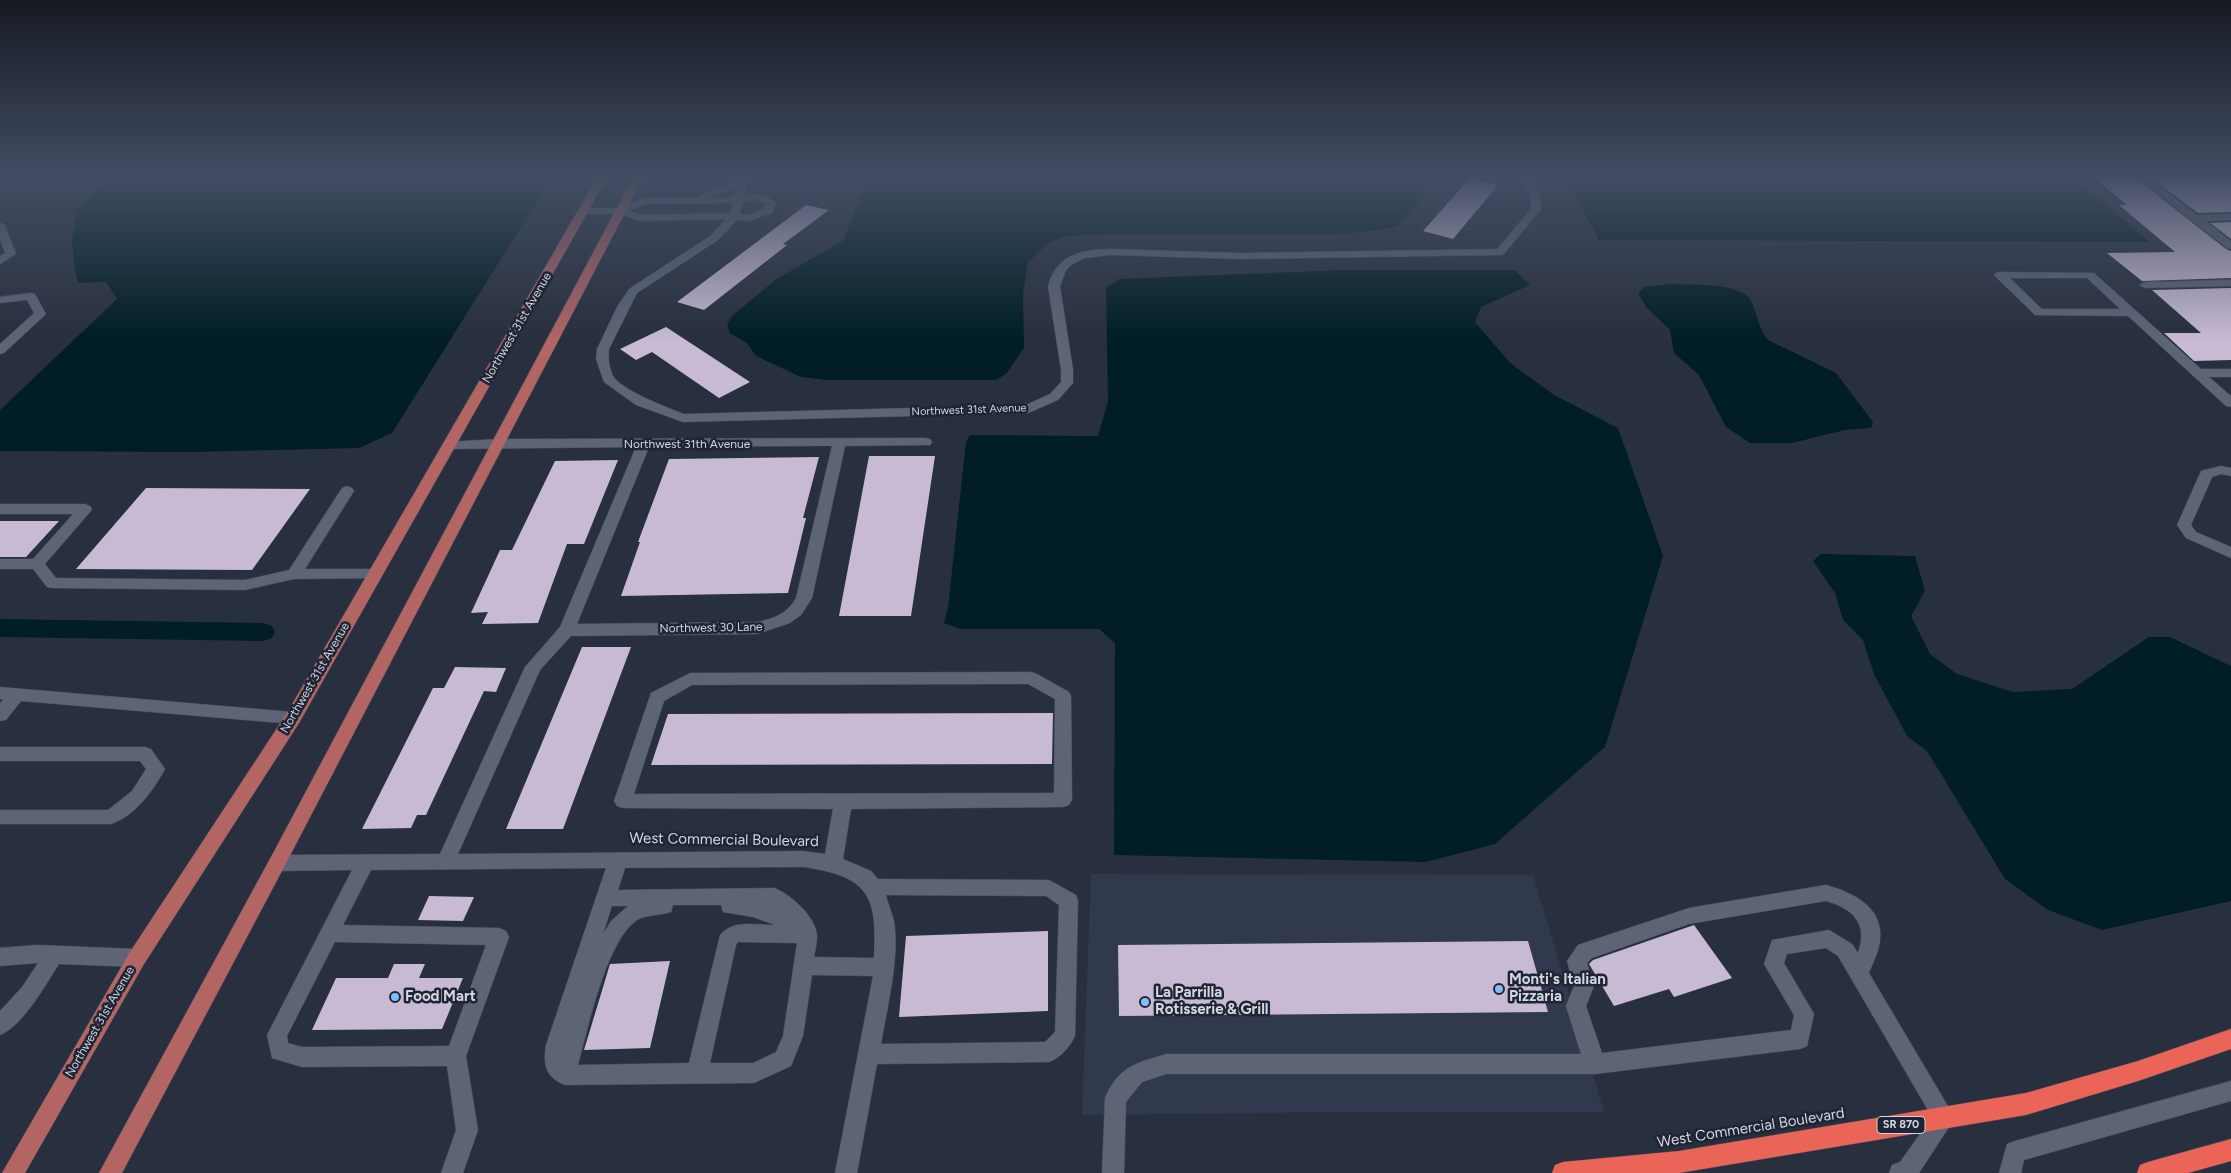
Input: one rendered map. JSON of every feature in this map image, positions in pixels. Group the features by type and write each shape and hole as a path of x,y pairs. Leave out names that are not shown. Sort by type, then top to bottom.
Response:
{"highway":[{"name":"West Commercial Boulevard","path":"1563,1173 1679,1162 2026,1104 2138,1071 2231,1039"},
{"path":"2148,1173 2231,1150"}],"main road":[{"name":"Northwest 31st Avenue","path":"13,1173 137,958 293,718 573,231"},
{"path":"110,1173 277,863 611,231"}],"street":[{"path":"0,261 11,254 2,231"},
{"name":"Northwest 31st Avenue","path":"721,231 714,238 633,291 623,306 603,349 602,359 608,378 641,402 683,418 1028,409 1054,397 1067,383 1067,370 1054,286 1056,274 1065,264 1078,256 1091,252 1241,256 1500,252 1518,231"},
{"path":"2211,231 2231,246"},
{"path":"2132,312 2039,313 2000,275 2090,274 2132,312 2231,403"},
{"path":"2145,285 2231,283"},
{"path":"0,300 32,296 40,314 0,350"},
{"path":"2198,373 2231,373"},
{"name":"Northwest 31th Avenue","path":"449,445 499,443 838,444 926,442"},
{"path":"445,863 533,667 567,630 644,444"},
{"name":"Northwest 30 Lane","path":"567,630 757,628 773,626 794,614 804,598 838,444"},
{"path":"2231,472 2221,470 2206,474 2184,525 2191,535 2231,553"},
{"path":"294,574 347,490"},
{"path":"0,509 85,508 37,564 0,564"},
{"path":"37,564 52,583 245,586 294,574 375,574"},
{"path":"1031,678 1063,696 1063,800 843,802 623,801 657,696 690,679 1031,678"},
{"path":"0,693 18,693 293,718"},
{"path":"0,715 18,693"},
{"path":"0,754 145,754 156,769 138,796 111,817 0,817"},
{"path":"832,863 843,802"},
{"name":"West Commercial Boulevard","path":"277,863 794,859 832,863 864,877 874,887"},
{"path":"605,898 774,896 800,917 808,935 793,1036 784,1059 754,1073 697,1075 565,1075 554,1062 556,1045 605,898 618,861"},
{"path":"365,863 277,1035 280,1051 302,1057 456,1056"},
{"path":"846,1173 869,1054 886,937 884,921 874,887 1049,888 1069,900 1065,1036 1049,1052 869,1054"},
{"path":"1595,1064 1576,1006 1584,986 1578,962 1584,951 1689,916 1826,893 1842,897 1850,902 1868,920 1872,936 1860,975"},
{"path":"565,1075 601,957 612,934 627,917 649,906 747,906 768,911 808,935"},
{"path":"697,1075 727,941 734,933 808,935"},
{"path":"329,934 499,936 456,1056 467,1130 452,1173"},
{"path":"1113,1173 1116,1098 1135,1074 1166,1064 1595,1064 1800,1039 1804,1014 1774,964 1779,946 1829,939 1845,950 1944,1118 1906,1172 1900,1173"},
{"path":"0,957 37,954 137,958"},
{"path":"0,1025 29,994 54,955"},
{"path":"804,966 883,967"},
{"path":"2010,1173 2015,1152 2231,1092"}],"shaded area":[{"path":"73,231 519,231 392,433 359,448 193,452 0,451 0,410 117,299 106,282 78,283 72,240"},
{"path":"847,231 1372,231 1337,234 1099,234 1069,236 1050,242 1028,262 1023,294 1024,348 1006,374 996,380 826,380 801,377 756,356 747,343 730,333 727,325 732,316 775,280 844,240"},
{"path":"1594,231 2137,231 2150,242 1599,240"},
{"path":"1344,270 1515,270 1530,285 1481,307 1475,322 1510,363 1554,395 1618,428 1663,556 1605,747 1495,844 1426,862 1114,855 1115,643 1099,629 960,629 944,623 948,607 966,442 970,435 1098,436 1108,401 1106,288 1119,279"},
{"path":"1670,284 1715,286 1738,290 1746,295 1751,301 1762,331 1768,340 1836,373 1873,422 1871,428 1845,430 1792,443 1750,443 1726,427 1699,375 1674,353 1670,330 1646,307 1638,293 1644,287"},
{"path":"1821,554 1915,556 1925,591 1911,616 1930,654 1957,674 2013,692 2072,689 2149,637 2170,637 2231,666 2231,901 2102,930 2048,910 2005,879 1927,751 1907,736 1874,674 1863,640 1843,620 1835,593 1813,561"},
{"path":"1091,874 1533,875 1604,1112 1339,1112 1082,1115"}],"building":[{"path":"772,231 801,231 783,244 787,245 704,310 677,302"},
{"path":"1423,231 1460,231 1453,239"},
{"path":"2150,231 2203,231 2231,251 2231,278 2142,281 2107,253 2175,252"},
{"path":"2220,231 2231,231 2231,239"},
{"path":"2231,288 2231,360 2194,361 2164,333 2201,333 2152,290"},
{"path":"666,327 750,382 719,398 652,352 636,360 620,349"},
{"path":"869,456 935,456 911,616 839,616"},
{"path":"819,457 803,518 806,518 788,593 621,596 640,542 638,542 669,459"},
{"path":"618,460 584,544 567,544 538,623 482,624 488,612 471,613 500,550 512,550 555,461"},
{"path":"146,488 310,489 252,570 76,569"},
{"path":"0,521 59,521 26,557 0,557"},
{"path":"582,647 631,647 563,829 506,829"},
{"path":"455,667 506,668 496,692 484,691 426,815 417,815 411,828 362,829 433,688 444,688"},
{"path":"1053,713 1052,764 651,765 668,714"},
{"path":"429,896 474,897 463,921 418,920"},
{"path":"1694,925 1732,978 1674,997 1669,989 1614,1006 1589,964 1593,960"},
{"path":"1048,931 1048,1011 899,1017 906,936"},
{"path":"1528,941 1548,1012 1119,1016 1118,945"},
{"path":"670,961 650,1048 584,1050 610,964"},
{"path":"394,964 425,964 419,978 463,978 442,1029 312,1030 336,978 388,978"}],"waterway":[{"path":"0,628 263,632"}],"place":[{"name":"Monti's Italian Pizzaria","path":"1499,989"},
{"name":"Food Mart","path":"395,997"},
{"name":"La Parrilla Rotisserie & Grill","path":"1145,1002"}]}
